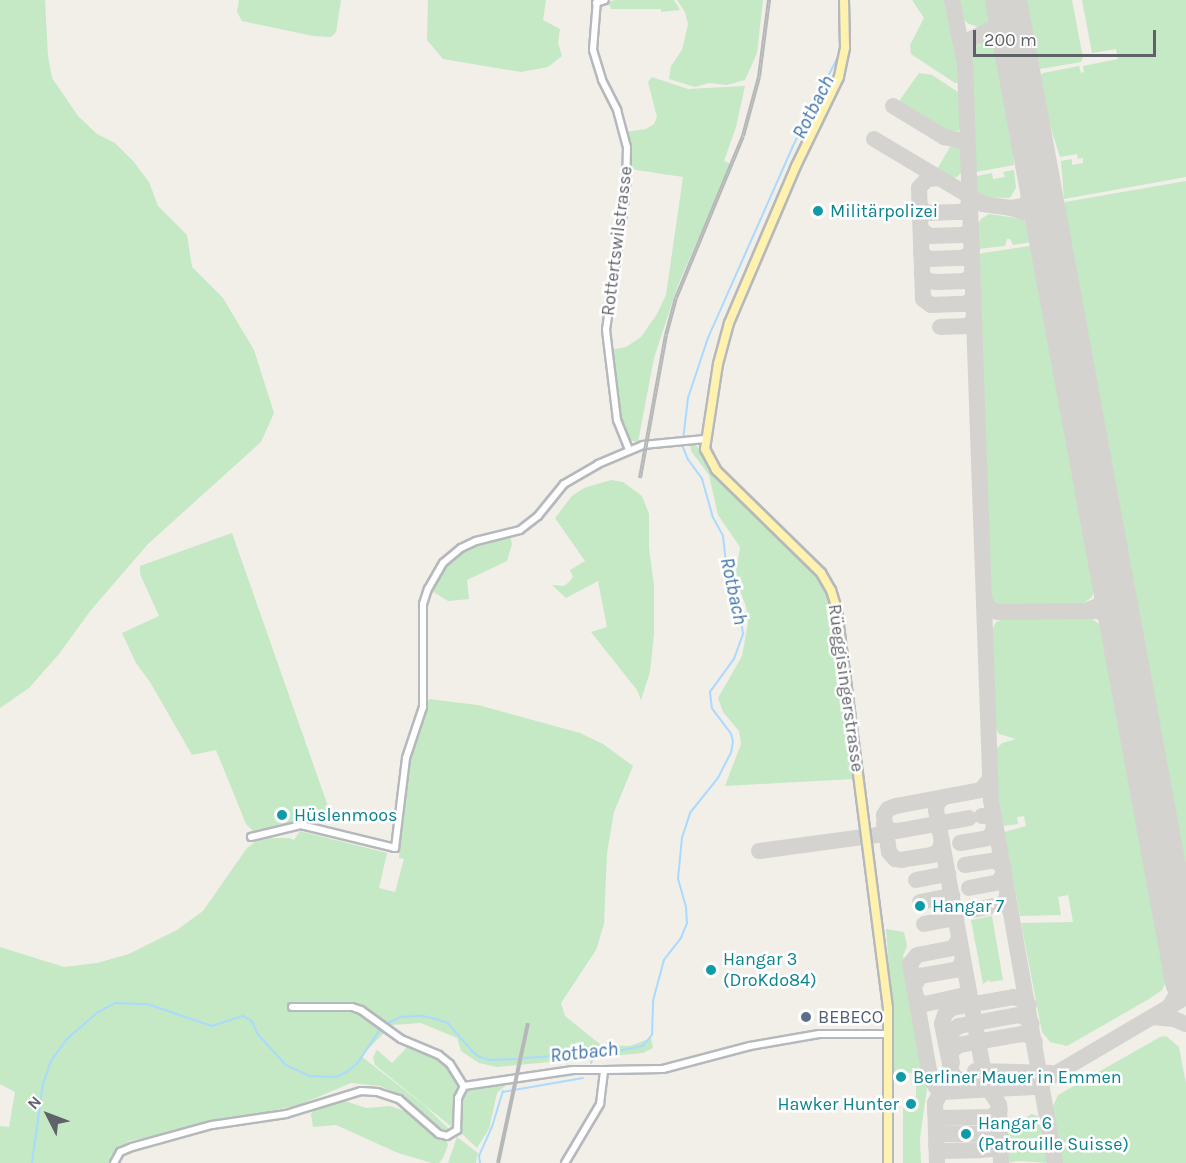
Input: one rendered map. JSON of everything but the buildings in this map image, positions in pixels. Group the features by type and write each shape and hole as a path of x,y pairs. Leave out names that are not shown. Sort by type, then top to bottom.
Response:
{"main road":[{"name":"Rüeggisingerstrasse","path":"844,0 842,66 827,105 796,166 729,323 718,364 705,449 716,470 808,558 831,590 837,610 876,913 889,1034 888,1163"}],"street":[{"path":"596,1 606,0"},
{"name":"Rottertswilstrasse","path":"596,1 593,32 594,56 617,110 627,147 626,191 606,330 617,420 629,449"},
{"path":"251,837 301,825 395,848 406,758 423,707 423,604 434,576 444,563 461,548 476,541 520,530 538,516 570,478 629,449 689,438 705,439"},
{"path":"292,1007 352,1007 362,1010 388,1031 439,1055 450,1064 464,1086"},
{"path":"464,1086 573,1070 663,1068 773,1041 819,1035 889,1034"},
{"path":"565,1163 600,1104 604,1070"},
{"path":"114,1163 120,1152 132,1147 212,1125 286,1114 361,1091 377,1092 399,1099 439,1134 447,1136 457,1130 458,1098 464,1086"}],"green space":[{"path":"0,0 45,0 48,56 52,78 78,116 97,134 115,143 134,162 149,182 158,206 187,235 192,267 223,298 254,350 274,413 261,442 148,544 91,610 59,654 29,688 0,708"},
{"path":"239,0 341,0 336,32 331,37 313,36 242,21 237,12"},
{"path":"428,0 546,0 543,20 560,29 558,43 562,56 548,67 521,72 443,59 427,40"},
{"path":"674,0 680,10 661,12 661,9 611,9 608,2"},
{"path":"677,0 763,0 757,53 745,80 727,85 709,83 695,87 669,79 671,66 682,50 688,24 685,12"},
{"path":"912,0 947,0 960,57 960,83 955,83 911,54 910,45 924,18"},
{"path":"956,0 988,0 992,17 989,23 980,28 967,23 960,15"},
{"path":"1026,0 1072,0 1083,58 1081,62 1040,69"},
{"path":"1082,0 1186,0 1186,177 1064,199 1061,161 1072,159 1072,165 1083,163 1083,158 1078,159 1077,154 1060,157 1048,119 1040,76 1043,73 1079,66 1081,73 1084,72 1083,66 1118,59 1116,49 1092,53"},
{"path":"984,39 993,41 997,49 1011,127 1014,165 976,172 970,64 974,50"},
{"path":"919,73 932,75 961,94 963,123 958,131 944,133 897,104"},
{"path":"652,77 688,89 745,86 736,127 724,161 731,164 678,285 654,358 638,442 628,440 620,424 611,350 626,347 641,337 657,314 666,295 683,177 630,169 626,132 646,129 654,124 657,117 648,82"},
{"path":"958,144 963,148 963,171 957,177 946,178 936,171 950,147"},
{"path":"1014,170 1016,188 1010,198 985,197 976,190 974,179 977,176 992,173 993,179 1005,177 1003,172"},
{"path":"1186,181 1186,878 1064,212 1065,202"},
{"path":"989,214 1023,219 1030,228 1032,242 1013,245 1010,239 1007,239 1005,246 978,249 976,228 981,219"},
{"path":"1033,247 1095,587 1092,597 1080,606 1004,607 994,603 988,591 977,254"},
{"path":"690,442 697,446 708,469 800,558 825,589 833,623 853,779 725,786 741,744 739,731 723,712 718,698 742,656 748,623 746,606 735,578 740,547 718,515 709,475 691,451"},
{"path":"611,480 623,482 642,496 649,514 649,548 654,585 654,634 650,672 641,700 637,690 591,632 607,627 598,581 566,598 552,585 564,586 573,577 570,570 585,561 555,518 572,496 584,488"},
{"path":"232,533 330,812 255,833 246,824 216,750 192,755 150,682 136,663 122,633 159,616 140,574 140,566"},
{"path":"510,536 512,544 507,561 467,580 469,599 448,601 432,591 438,575 458,553 487,540"},
{"path":"1088,616 1103,627 1167,979 1162,990 1149,999 1067,1046 1050,1042 1042,1032 1021,923 1073,922 1068,895 1058,897 1061,915 1020,916 1004,832 1026,826 1024,816 1017,817 1018,824 1003,826 993,758 994,752 1002,743 1016,739 999,734 993,725 990,634 996,622 1007,617"},
{"path":"429,699 478,705 580,733 603,744 633,766 614,812 607,853 604,924 596,950 561,1003 565,1016 601,1045 630,1046 651,1038 653,1048 643,1053 497,1067 479,1063 461,1051 457,1038 421,1023 392,1025 361,1056 424,1105 451,1131 439,1131 400,1095 380,1086 351,1083 299,1105 129,1141 111,1155 109,1163 0,1163 0,1126 9,1127 15,1092 0,1084 0,947 64,967 97,963 129,954 177,930 203,911 247,848 255,842 270,838 294,840 300,831 387,853 379,888 395,892 404,859 399,858 402,798 407,768"},
{"path":"992,916 1003,980 990,982 989,980 983,984 971,920"},
{"path":"886,929 904,932 907,946 903,956 927,1088 920,1138 921,1163 903,1163 903,1109 908,1100 916,1096 916,1073 893,1072 894,1034"},
{"path":"1166,1036 1179,1047 1186,1084 1186,1163 1060,1163 1051,1111 1058,1095 1160,1037"},
{"path":"409,1045 441,1060 455,1078 457,1087 453,1128 375,1065 373,1057 377,1050 392,1063"},
{"path":"509,1082 497,1093 489,1129 477,1148 461,1133 463,1093 468,1088"},
{"path":"342,1100 366,1108 390,1106 413,1114 435,1135 446,1140 448,1145 443,1158 439,1163 432,1163 398,1153 336,1125 313,1127 311,1114 315,1108"},
{"path":"1031,1114 1038,1116 1042,1123 1049,1163 1018,1161 1007,1163 1008,1134"},
{"path":"457,1137 478,1153 476,1163 448,1163"}],"waterway":[{"name":"Rotbach","path":"683,440 688,398 708,338 792,148 840,53"},
{"name":"Rotbach","path":"524,1058 614,1052 643,1046 652,1035 653,1001 664,960 681,938 687,923 686,907 678,879 682,838 690,813 718,778 731,753 733,742 731,734 712,709 710,692 734,659 743,634 739,608 728,582 723,536 713,518 702,479 688,460 682,445"},
{"name":"Rotbach","path":"32,1163 43,1084 51,1061 67,1039 97,1013 115,1003 148,1004 212,1026 243,1016 252,1021 258,1034 286,1065 310,1076 337,1077 347,1072 357,1064 382,1027"},
{"name":"Rotbach","path":"386,1024 401,1017 423,1016 436,1019 448,1023 480,1057 489,1060 517,1059"},
{"path":"591,1063 596,1053"},
{"path":"480,1163 479,1156 492,1127 503,1092 583,1078"}],"taxiway":[{"path":"952,0 965,64 991,800 1055,1163"},
{"path":"986,32 1001,23 1006,14 1007,3"},
{"path":"964,57 971,39 986,32 1006,38 1017,56"},
{"path":"893,106 944,137 963,141 968,147"},
{"path":"874,139 983,204 1011,208 1023,206 1033,197 1040,180"},
{"path":"939,178 927,179 919,188 923,299 931,305 965,304 974,296"},
{"path":"920,207 927,213 962,212 970,205 968,197"},
{"path":"1011,208 1038,216 1049,233"},
{"path":"921,230 930,236 962,235 969,232 971,226"},
{"path":"921,253 929,259 963,258 970,254 972,249"},
{"path":"922,274 927,281 938,282 966,281 973,273"},
{"path":"940,327 968,326 974,319"},
{"path":"1088,610 1098,606 1107,596 1112,579"},
{"path":"984,598 989,609 998,612 1099,611 1116,623 1124,644"},
{"path":"942,841 940,850 932,855 895,859 889,852 884,815 888,809 896,806 981,790 989,780"},
{"path":"944,797 937,803 936,810 986,1084 999,1105 1001,1163"},
{"path":"960,843 987,838 993,833 994,821 988,816 982,816"},
{"path":"884,824 889,830 897,831 969,818"},
{"path":"759,851 877,835 883,833 885,829"},
{"path":"965,865 995,860 1003,867"},
{"path":"969,888 999,882 1004,872"},
{"path":"916,880 948,874"},
{"path":"973,910 1003,904 1008,895"},
{"path":"920,902 952,896"},
{"path":"924,924 956,918"},
{"path":"947,1090 936,1087 930,1076 910,964 917,955 954,948 959,938"},
{"path":"914,986 920,976 959,969 963,959"},
{"path":"1170,1005 1183,985 1184,969"},
{"path":"916,997 919,1002 925,1004 965,995"},
{"path":"976,1081 960,1081 952,1074 942,1024 945,1014 952,1008 1013,997 1029,1005"},
{"path":"937,1163 935,1103 941,1092 1033,1087 1186,997"},
{"path":"946,1044 949,1034 959,1026 1019,1015 1032,1024"},
{"path":"1152,1017 1174,1019 1186,1024"},
{"path":"952,1063 950,1052 959,1045 1022,1034 1031,1036 1035,1042"},
{"path":"975,1071 1051,1073"},
{"path":"935,1112 940,1118 992,1117 1000,1109"},
{"path":"936,1129 940,1134 980,1134 992,1133 1000,1127"},
{"path":"936,1145 941,1151 980,1150 996,1149 1001,1143"}],"runway":[{"path":"1006,0 1186,982"}],"railway":[{"path":"640,478 666,335 676,298 743,136 759,77 769,0"},
{"path":"498,1163 528,1023"}],"place":[{"name":"Militärpolizei","path":"818,211"},
{"name":"Hüslenmoos","path":"282,815"},
{"name":"Hangar 7","path":"920,906"},
{"name":"Hangar 3 (DroKdo84)","path":"711,970"},
{"name":"BEBECO","path":"806,1017"},
{"name":"Berliner Mauer in Emmen","path":"901,1077"},
{"name":"Hawker Hunter","path":"911,1104"},
{"name":"Hangar 6 (Patrouille Suisse)","path":"966,1134"}]}
